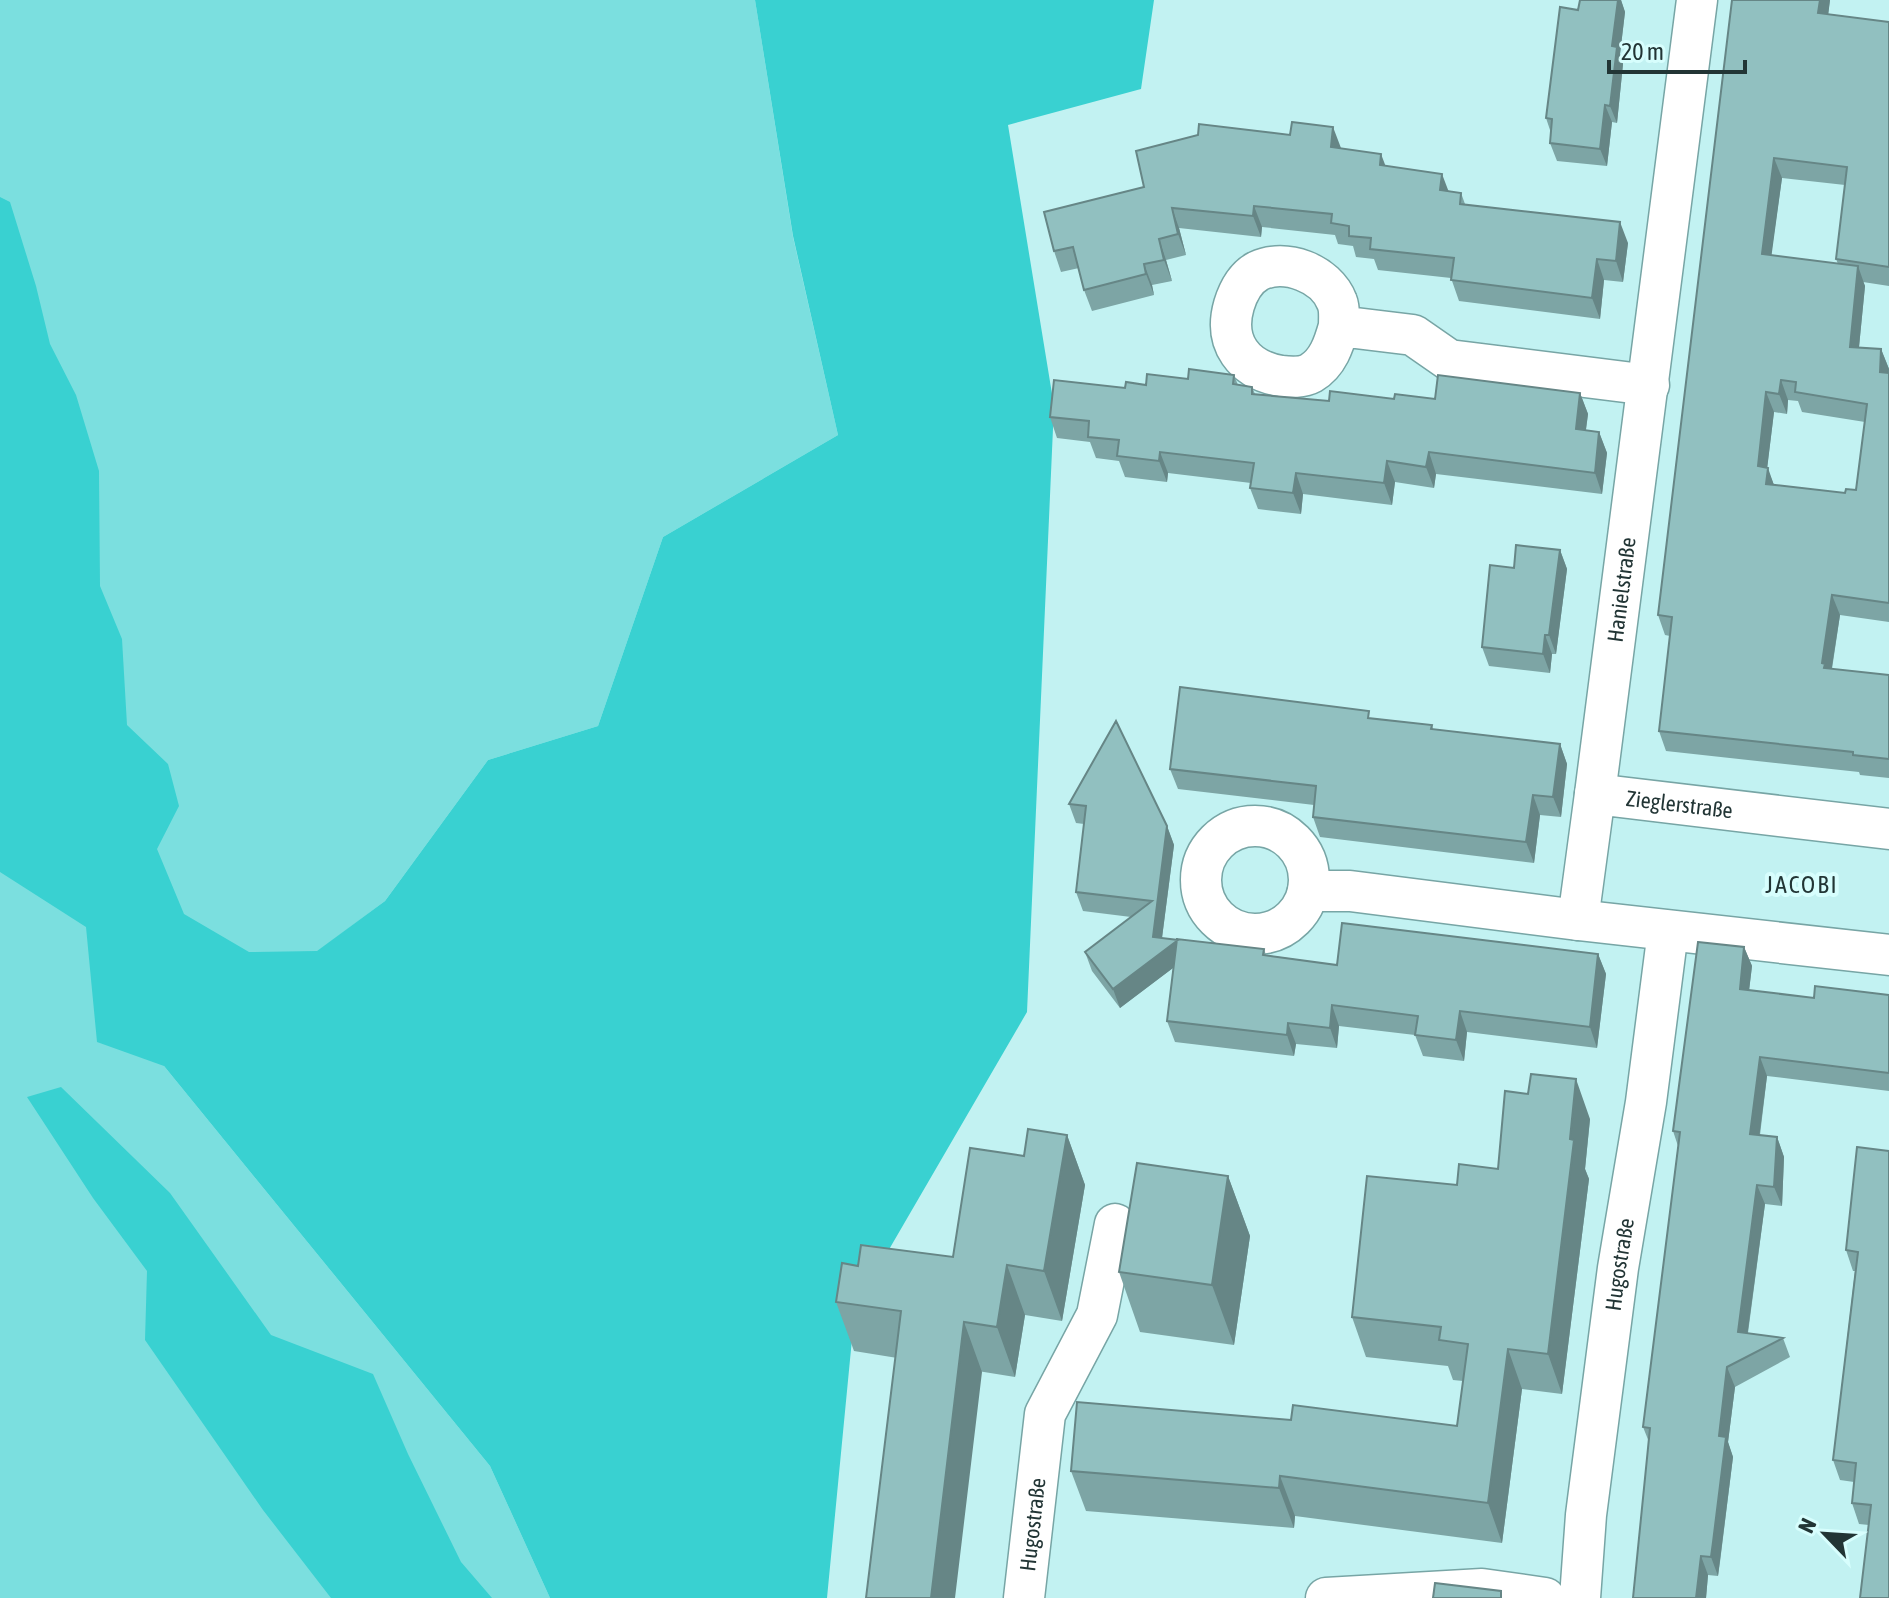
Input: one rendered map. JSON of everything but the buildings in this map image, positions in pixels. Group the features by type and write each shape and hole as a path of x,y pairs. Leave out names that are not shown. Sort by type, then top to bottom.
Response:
{"street":[{"name":"Hanielstraße","path":"1595,794 1697,0"},
{"path":"1339,326 1413,335 1449,360 1649,385"},
{"name":"Zieglerstraße","path":"1578,920 1595,794 1889,829"},
{"path":"1308,891 1350,891 1889,955"},
{"name":"Hugostraße","path":"1580,1598 1586,1515 1618,1268 1646,1102 1668,931"},
{"name":"Hugostraße","path":"1024,1598 1045,1414 1097,1315 1115,1224"},
{"path":"1326,1598 1482,1589 1545,1598"}],"shaded area":[{"path":"0,0 755,0 793,237 838,435 663,537 598,726 488,760 385,901 164,1066 490,1466 550,1598 0,1598"},
{"path":"755,0 1154,0 1141,89 1008,125 1054,406 1027,1012 855,1308 827,1598 550,1598 490,1466 164,1066 97,1042 86,927 0,872 0,197 10,202 50,344 76,395 99,471 100,586 122,639 127,725 168,764 179,806 157,849 184,914 249,952 317,951 385,901 488,760 598,726 663,537 838,435 793,236"},
{"path":"61,1087 170,1193 271,1335 373,1374 461,1562 492,1598 331,1598 263,1510 145,1340 147,1271 93,1198 27,1097"}],"district":[{"name":"JACOBI","path":"1802,885"}]}
